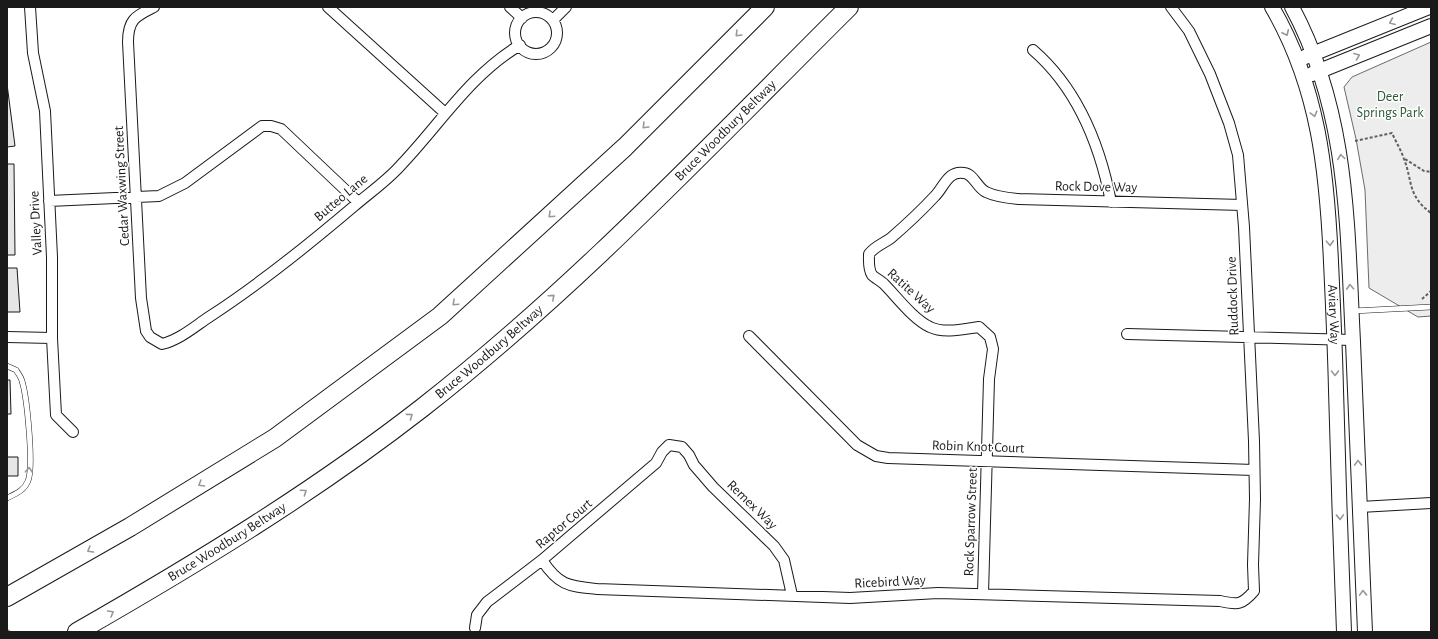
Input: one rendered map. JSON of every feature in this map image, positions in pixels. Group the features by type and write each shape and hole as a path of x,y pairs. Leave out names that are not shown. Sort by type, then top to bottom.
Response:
{"highway":[{"path":"7,597 130,527 275,438 440,316 625,147 765,7"},
{"name":"Bruce Woodbury Beltway","path":"77,632 181,572 262,520 420,409 489,353 574,278 849,7"}],"main road":[{"name":"Aviary Way","path":"1272,7 1304,76 1317,125 1326,181 1334,339 1344,632"},
{"name":"Aviary Way","path":"1292,7 1321,71 1337,135 1344,173 1352,311 1365,632"},
{"path":"1297,60 1429,7"},
{"path":"1304,76 1321,71 1431,26"},
{"path":"1337,432 1344,458 1348,496 1353,506 1360,506"}],"street":[{"name":"Valley Drive","path":"30,7 33,53 45,111 49,201 52,338 56,415 74,432"},
{"name":"Cedar Waxwing Street","path":"154,7 136,16 128,31 128,42 143,318 150,338 158,341"},
{"path":"328,7 444,113"},
{"path":"510,7 522,18"},
{"path":"553,20 566,7"},
{"name":"Ruddock Drive","path":"1171,7 1193,38 1210,74 1229,123 1238,155 1242,205 1254,470 1254,591 1248,598"},
{"path":"537,12 547,15 553,20 557,35 554,45 548,50 541,53 526,51 516,39 516,31 522,18 530,13 537,12"},
{"name":"Butteo Lane","path":"158,341 162,344 179,338 234,301 298,252 399,167 444,113 488,68 520,45"},
{"path":"1033,50 1051,68 1074,98 1099,153 1111,202"},
{"path":"49,201 159,196 171,191 203,171 254,130 262,126 271,126 281,129 358,202"},
{"name":"Rock Dove Way","path":"869,265 869,254 873,248 891,238 936,195 947,178 953,174 963,172 970,176 976,184 986,192 1019,199 1242,205"},
{"name":"Ratite Way","path":"869,265 873,276 930,327 943,330 962,330 979,327 987,333"},
{"name":"Rock Sparrow Street","path":"983,594 989,379 993,349 992,342 987,333"},
{"path":"1127,334 1352,340"},
{"name":"Robin Knot Court","path":"749,336 857,445 876,456 888,458 987,462 1254,470"},
{"path":"7,337 52,338"},
{"name":"Raptor Court","path":"475,628 477,614 487,602 542,560 656,463 662,452 669,445 676,446"},
{"name":"Remex Way","path":"676,446 682,447 689,455 694,465 713,487 774,546 784,560 792,596"},
{"path":"1360,506 1431,503"},
{"name":"Ricebird Way","path":"542,560 551,574 559,581 575,586 850,598 938,593 1220,601 1232,604 1242,603 1248,598"}],"lane":[{"path":"1352,311 1431,307"},
{"path":"7,366 16,370 22,381 27,415 30,472 28,482 22,490 7,498"}],"path":[{"path":"1355,141 1392,134 1405,159 1409,184 1419,203 1431,213"},
{"path":"1405,159 1424,171 1431,172"},
{"path":"1418,308 1424,296 1431,290"}],"shaded area":[{"name":"Deer Springs Park","path":"1431,42 1431,316 1418,317 1369,288 1365,190 1356,139 1344,87 1352,77"}],"building":[{"path":"7,84 15,146 7,147"},
{"path":"7,164 14,164 15,255 7,255"},
{"path":"7,268 17,268 20,312 7,312"},
{"path":"7,380 10,380 11,414 7,414"},
{"path":"7,457 18,457 18,476 7,476"}],"power":[{"path":"7,629 11,632"}]}
